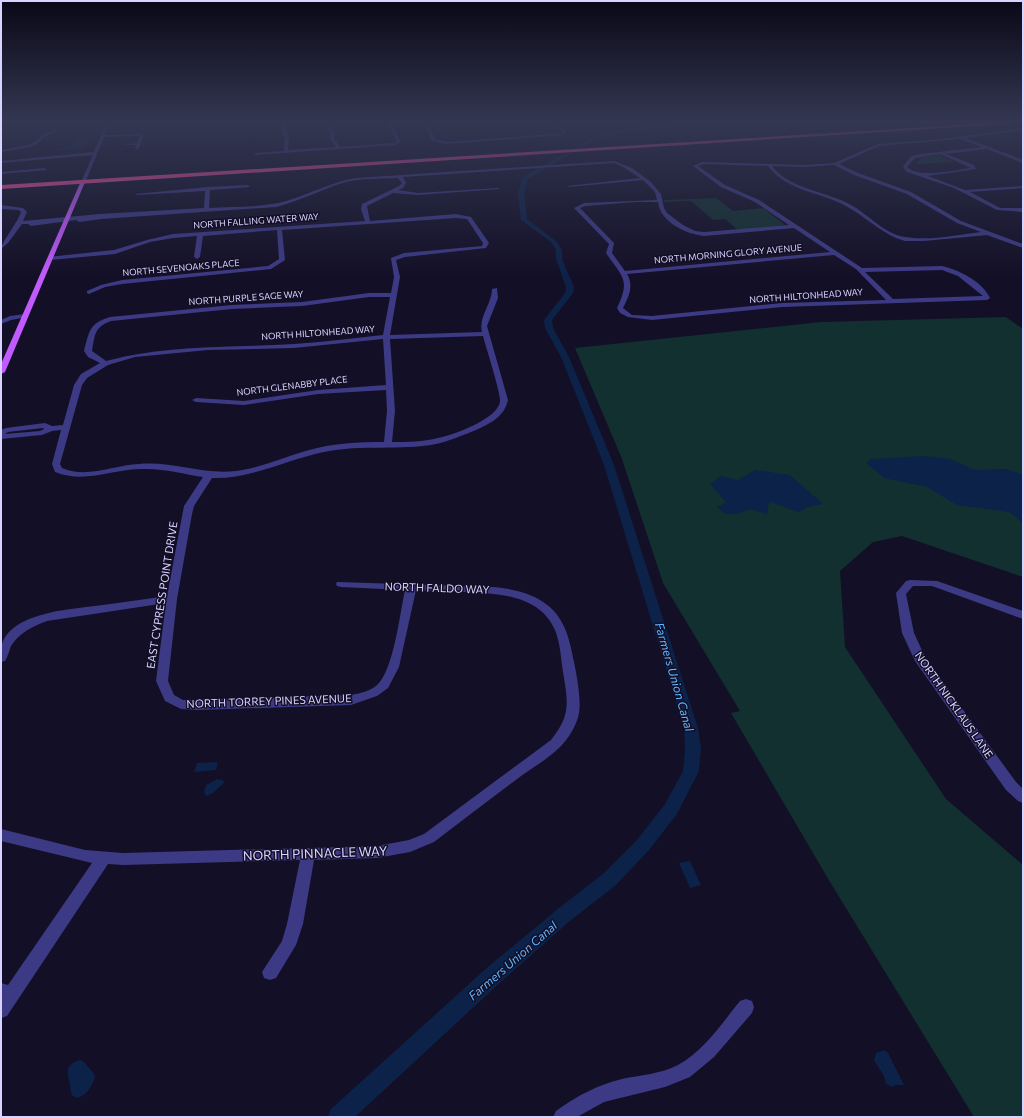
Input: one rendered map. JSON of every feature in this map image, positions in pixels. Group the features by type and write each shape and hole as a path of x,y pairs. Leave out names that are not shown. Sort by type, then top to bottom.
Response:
{"highway":[{"path":"1,187 221,173"}],"main road":[{"path":"1,372 83,182"}],"street":[{"path":"83,182 87,173"},
{"path":"20,223 45,223 54,220 79,220 101,217 282,204 345,181 428,173"},
{"path":"636,173 657,191 663,211 687,231 704,234 795,226"},
{"path":"704,173 723,186 758,201 836,253 860,270 890,300"},
{"path":"776,173 790,182 847,204 895,236 904,239 987,233"},
{"path":"854,173 909,193 959,222 1023,246"},
{"path":"916,173 966,191 993,206 1006,210 1023,210"},
{"path":"921,175 937,173"},
{"path":"368,223 364,205 404,185 399,175"},
{"path":"569,186 643,179"},
{"path":"137,194 248,186"},
{"path":"966,191 1023,187"},
{"path":"206,210 208,188"},
{"path":"392,191 418,194 498,189"},
{"path":"623,273 609,253 612,244 610,240 578,210 579,206 635,200 660,201"},
{"path":"1,207 22,208 24,212 20,223 12,233 8,243 1,247"},
{"name":"NORTH FALLING WATER WAY","path":"50,258 115,252 162,238 200,234 465,217 472,220 486,243 484,247 395,258 393,261 397,277 393,295"},
{"name":"NORTH SEVENOAKS PLACE","path":"89,292 103,286 122,282 262,269 275,265 282,260 279,228"},
{"path":"197,257 200,234"},
{"name":"NORTH MORNING GLORY AVENUE","path":"623,273 836,253"},
{"name":"NORTH HILTONHEAD WAY","path":"623,273 628,281 629,290 620,308 628,315 638,318 652,318 782,305 890,300 987,298 985,294 960,273 954,270 942,268 860,270"},
{"path":"209,475 231,475 254,471 324,449 434,442 487,422 499,414 503,407 504,400 486,334 486,319 495,297 494,289"},
{"name":"NORTH PURPLE SAGE WAY","path":"105,363 88,351 93,329 101,322 120,317 232,307 298,304 369,295 393,295"},
{"path":"388,444 391,411 386,337 393,295"},
{"path":"1,316 10,318"},
{"path":"1,322 10,318 25,316"},
{"name":"NORTH HILTONHEAD WAY","path":"209,475 188,473 158,467 140,466 71,475 58,470 56,464 80,380 90,371 105,363 135,356 208,348 298,346 386,337 486,334"},
{"name":"NORTH GLENABBY PLACE","path":"196,400 244,403 318,392 390,387"},
{"path":"1,433 6,430 44,425 50,428"},
{"path":"1,436 3,438 42,433 50,428 67,427"},
{"name":"EAST CYPRESS POINT DRIVE","path":"169,698 162,681 172,599 189,506 209,475"},
{"name":"NORTH NICKLAUS LANE","path":"1023,615 933,583 910,583 901,593 908,633 921,661 1011,786 1023,797"},
{"name":"NORTH FALDO WAY","path":"341,584 494,590 512,592 531,599"},
{"name":"NORTH TORREY PINES AVENUE","path":"169,698 181,704 197,705 351,700 369,695 384,685 392,672 411,587"},
{"path":"1,658 10,638 21,628 35,620 52,616 172,599"},
{"name":"NORTH PINNACLE WAY","path":"1,835 85,856 104,858 377,852 416,844 429,838 555,744 568,728 573,711 573,699 561,630 546,609 531,599"},
{"path":"270,972 288,945 295,924 308,854"},
{"path":"1,1010 6,992 104,858"},
{"path":"562,1117 582,1103 604,1093 664,1079 685,1070 702,1056 746,1007"}],"green space":[{"path":"716,198 733,211 763,208 785,225 738,230 725,219 713,220 691,201 664,202 664,200"},
{"path":"1006,317 1023,329 1023,577 902,536 873,542 840,571 845,647 946,799 1023,865 1023,1117 974,1117 830,882 731,713 740,711 663,583 622,459 575,348 821,322"}],"water":[{"path":"924,456 950,459 975,470 1007,469 1023,475 1023,523 1009,512 957,505 927,487 884,478 866,463 871,459"},
{"path":"755,470 790,475 823,504 808,507 799,512 769,502 767,514 750,509 737,514 725,514 717,507 726,502 710,484 721,476 738,480"},
{"path":"218,762 216,770 194,772 197,763"},
{"path":"217,779 223,780 224,783 213,793 206,796 204,792 206,785"},
{"path":"690,861 701,885 690,888 679,863"},
{"path":"884,1050 888,1053 904,1085 896,1085 892,1087 886,1084 884,1076 874,1060 876,1053"},
{"path":"80,1060 84,1062 95,1075 89,1090 77,1098 71,1093 68,1070 71,1064"}],"waterway":[{"name":"Farmers Union Canal","path":"339,1117 497,972 565,914 610,879 643,845 671,809 691,771 693,749 691,728 609,465 565,357 549,328 548,320 569,293 570,287 559,259 559,250 553,241 524,220 521,194 525,178 533,173"}]}
